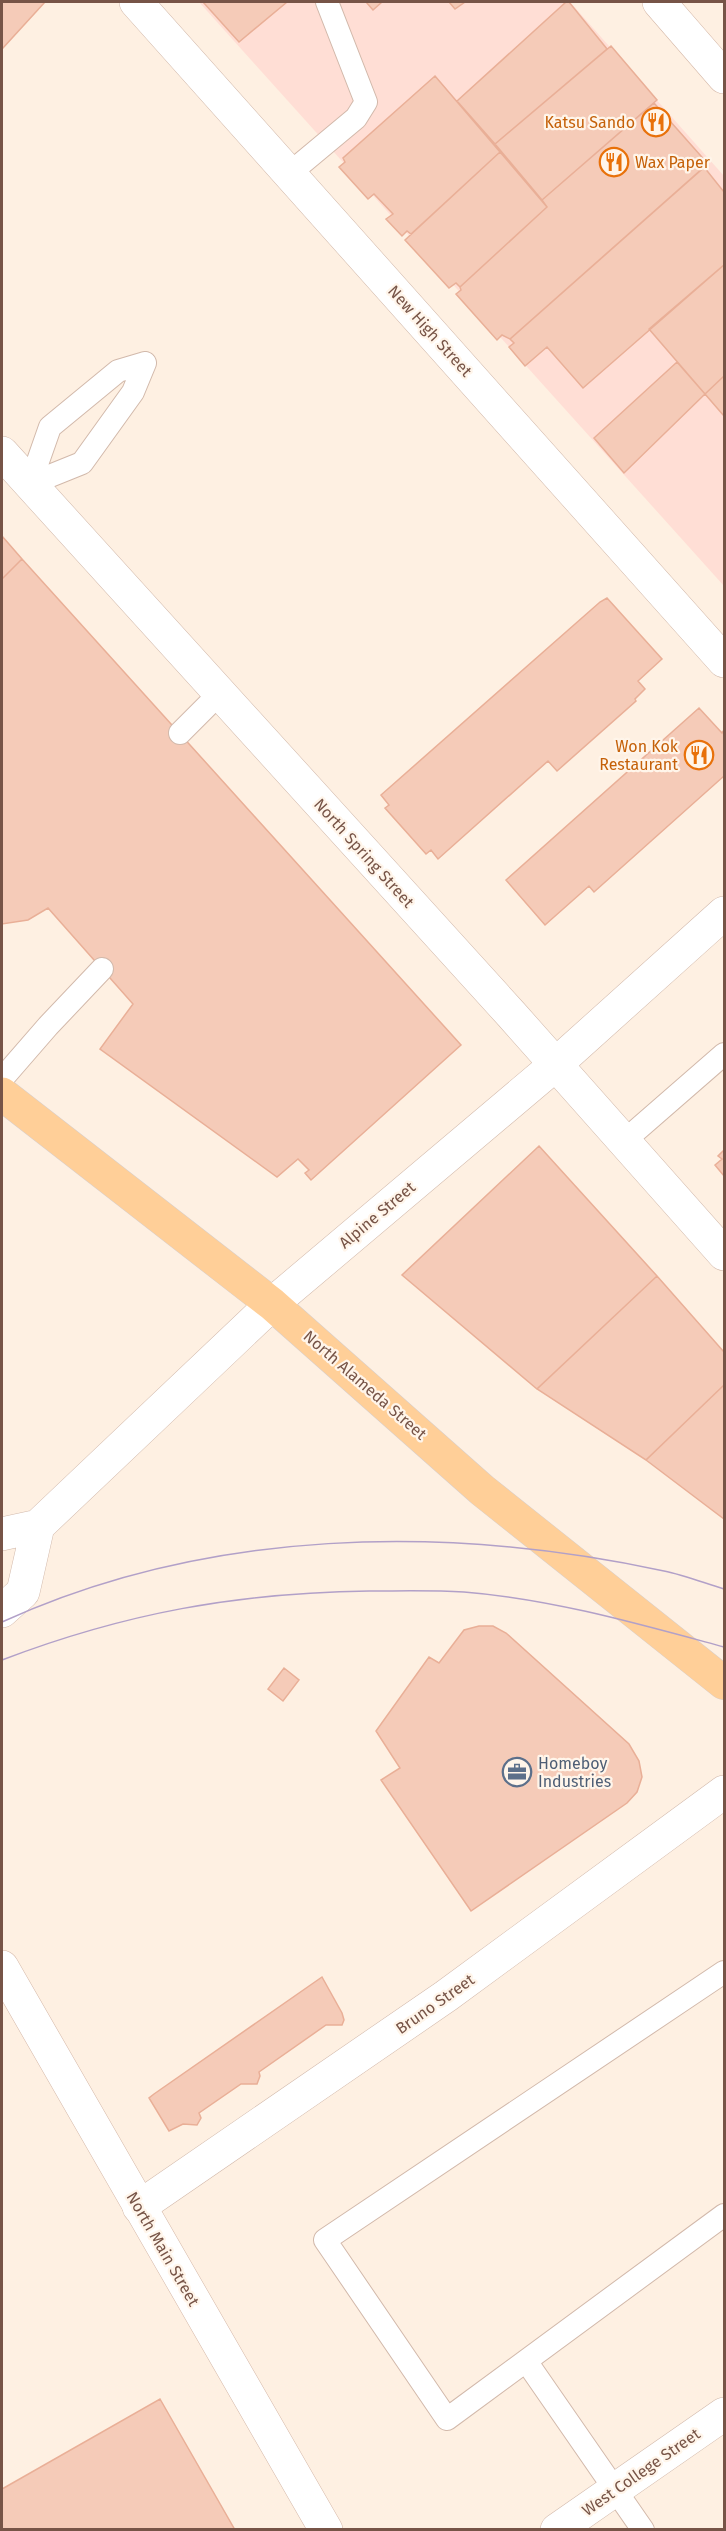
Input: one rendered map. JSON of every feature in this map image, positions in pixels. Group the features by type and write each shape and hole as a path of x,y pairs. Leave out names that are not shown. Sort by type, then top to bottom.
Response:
{"main road":[{"name":"North Alameda Street","path":"2,1094 272,1304 482,1490 724,1683"}],"street":[{"name":"New High Street","path":"136,2 724,661"},
{"path":"659,2 724,77"},
{"name":"North Spring Street","path":"2,453 724,1254"},
{"name":"Alpine Street","path":"38,1526 272,1304 555,1065 724,913"},
{"path":"2,1534 38,1526 24,1592 2,1611"},
{"name":"Bruno Street","path":"139,2207 446,1996 724,1792"},
{"name":"North Main Street","path":"2,1967 326,2529"},
{"name":"West College Street","path":"557,2529 724,2414"}],"lane":[{"path":"290,173 356,118 366,102 327,2"},
{"path":"145,363 133,392 82,463 30,484 50,427 118,371 145,363"},
{"path":"180,733 219,694"},
{"path":"2,1079 102,969"},
{"path":"623,1142 724,1054"},
{"path":"724,1972 325,2240 447,2419 724,2216"},
{"path":"526,2361 643,2529"}],"shaded area":[{"path":"199,2 570,2 724,176 724,586"}],"building":[{"path":"2,2 45,2 2,49"},
{"path":"203,2 287,2 239,42"},
{"path":"366,2 382,2 373,10"},
{"path":"449,2 465,2 455,9"},
{"path":"566,2 569,2 607,49 495,144 457,101"},
{"path":"611,46 657,100 542,200 495,144"},
{"path":"435,76 500,152 411,234 407,231 402,236 386,219 393,214 374,194 368,199 339,167 345,162 343,158"},
{"path":"654,103 708,164 510,339 502,335 497,340 456,294 461,290 460,287 547,207 542,200"},
{"path":"500,152 547,207 460,287 456,283 449,288 405,240"},
{"path":"704,167 724,192 724,265 583,388 547,347 525,366 509,347 514,343 510,339"},
{"path":"724,265 724,376 705,394 649,329"},
{"path":"677,362 705,394 624,473 594,438"},
{"path":"724,376 724,416 705,394"},
{"path":"2,536 22,559 2,579"},
{"path":"22,559 461,1045 311,1180 305,1173 309,1170 298,1159 277,1177 100,1049 133,1004 48,908 28,920 2,924 2,579"},
{"path":"607,598 662,659 638,681 645,689 635,699 636,701 557,771 548,761 438,859 431,850 426,854 385,808 389,805 381,795"},
{"path":"699,708 722,733 724,730 724,776 594,892 589,886 545,925 506,880"},
{"path":"539,1146 657,1276 537,1389 402,1275"},
{"path":"724,1150 724,1176 715,1165 722,1159 718,1156"},
{"path":"657,1276 724,1352 724,1385 646,1460 537,1389"},
{"path":"724,1385 724,1519 646,1460"},
{"name":"Homeboy Industries","path":"479,1626 493,1626 506,1633 629,1744 639,1761 642,1777 637,1792 627,1803 471,1911 381,1780 400,1768 376,1731 429,1657 439,1663 464,1630"},
{"path":"284,1668 299,1680 283,1701 268,1689"},
{"path":"322,1977 342,2013 344,2020 342,2025 326,2025 259,2072 257,2084 241,2084 199,2113 201,2118 197,2125 183,2124 169,2131 149,2098"},
{"path":"160,2399 235,2530 2,2530 2,2489"}],"tram line":[{"path":"2,1622 81,1591 162,1568 244,1552 328,1544 413,1542 497,1546 581,1556 664,1571 724,1589"},
{"path":"2,1660 93,1630 182,1609 273,1596 369,1591 464,1592 530,1600 595,1613 724,1647"}],"place":[{"name":"Katsu Sando","path":"656,122"},
{"name":"Wax Paper","path":"614,162"},
{"name":"Won Kok Restaurant","path":"699,755"},
{"name":"Homeboy Industries","path":"517,1772"}]}
